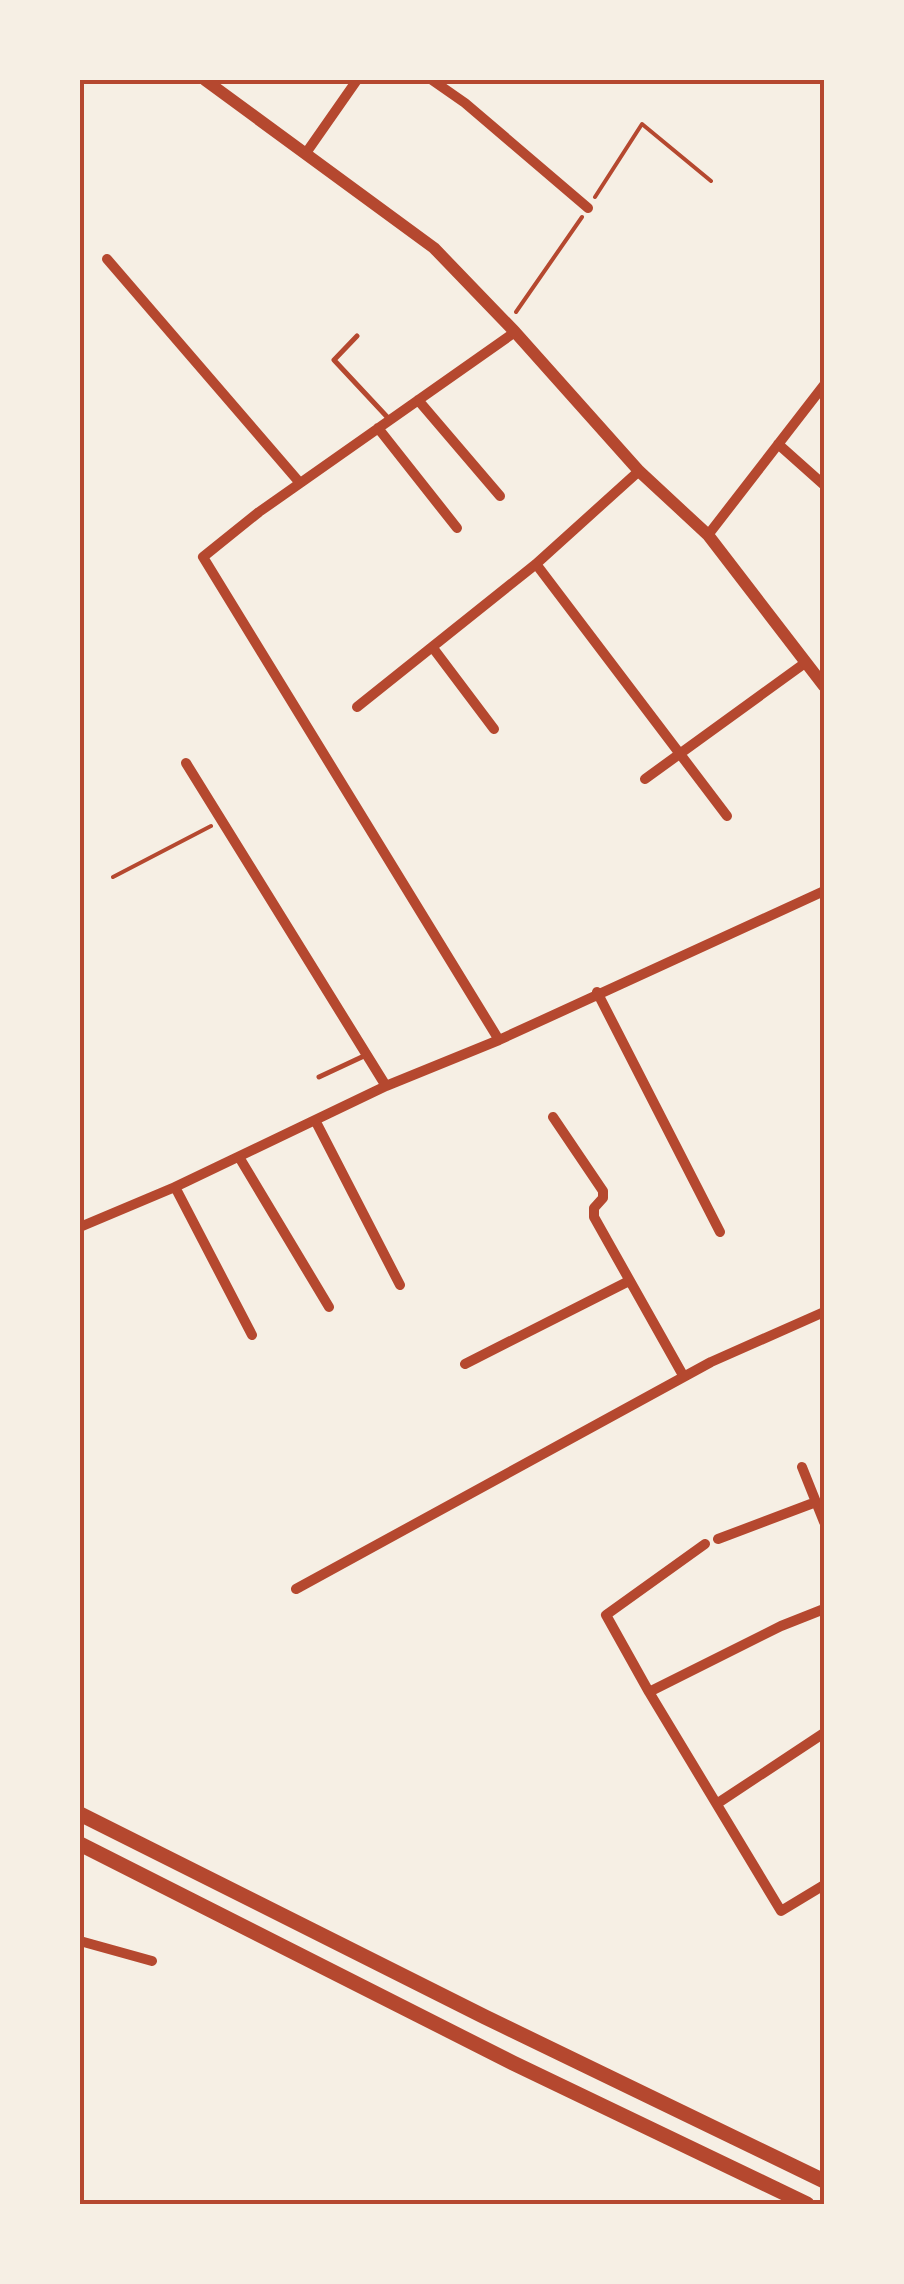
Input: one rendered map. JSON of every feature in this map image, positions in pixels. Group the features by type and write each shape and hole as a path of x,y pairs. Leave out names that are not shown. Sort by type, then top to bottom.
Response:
{"main road":[{"path":"80,1814 824,2182"},
{"path":"80,1844 513,2063 807,2204"},
{"path":"178,1893 190,1868"}],"street":[{"path":"205,80 434,248 515,332 638,471 708,535 824,686"},
{"path":"306,154 357,80"},
{"path":"432,80 465,103 588,208"},
{"path":"107,259 300,483"},
{"path":"499,1040 203,557 300,483 515,332"},
{"path":"708,535 824,385"},
{"path":"418,400 500,496"},
{"path":"378,428 457,528"},
{"path":"778,444 824,485"},
{"path":"357,707 536,564 638,471"},
{"path":"536,564 727,816"},
{"path":"433,648 494,729"},
{"path":"645,780 805,663"},
{"path":"186,763 386,1086"},
{"path":"80,1227 824,891"},
{"path":"597,992 720,1232"},
{"path":"553,1117 603,1191 594,1217 684,1377"},
{"path":"316,1122 400,1284"},
{"path":"240,1158 329,1308"},
{"path":"175,1187 252,1335"},
{"path":"464,1364 629,1281"},
{"path":"296,1589 684,1377 824,1312"},
{"path":"802,1467 824,1522"},
{"path":"718,1539 816,1502"},
{"path":"706,1544 606,1615 781,1912 824,1885"},
{"path":"649,1692 781,1626 824,1609"},
{"path":"718,1802 824,1732"},
{"path":"80,1940 152,1960"}],"lane":[{"path":"357,336 334,360 390,420"},
{"path":"319,1077 367,1054"}],"path":[{"path":"113,876 222,820"}]}
